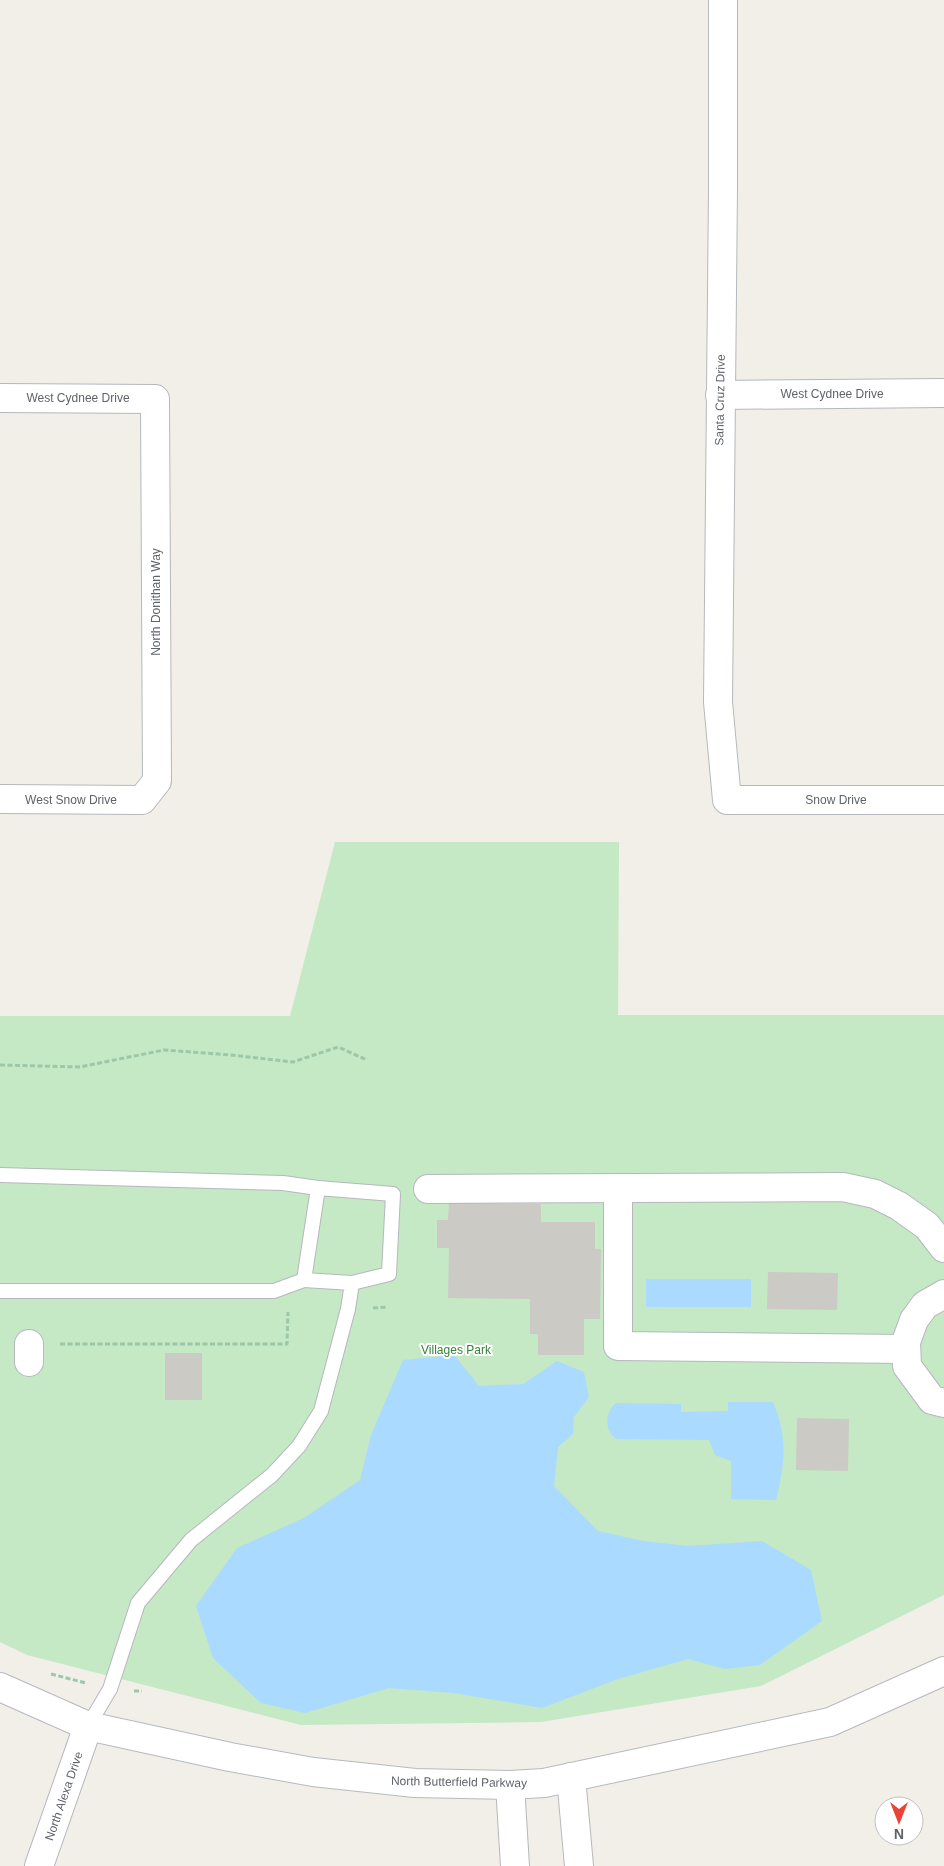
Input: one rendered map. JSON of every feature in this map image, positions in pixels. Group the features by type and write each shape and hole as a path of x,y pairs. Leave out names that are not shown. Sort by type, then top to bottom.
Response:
{"street":[{"name":"Santa Cruz Drive","path":"723,0 718,702 727,800"},
{"name":"West Cydnee Drive","path":"720,395 944,394"},
{"name":"West Cydnee Drive","path":"0,398 155,399"},
{"name":"North Donithan Way","path":"142,800 157,781 155,399"},
{"name":"West Snow Drive","path":"0,799 142,800"},
{"name":"Snow Drive","path":"727,800 944,800"},
{"path":"428,1189 843,1187 875,1194 899,1206 928,1226 944,1248"},
{"path":"618,1188 618,1346 906,1348"},
{"path":"944,1294 925,1305 914,1320 906,1342 907,1366 932,1400 944,1404"},
{"name":"North Butterfield Parkway","path":"0,1687 88,1726 230,1757 313,1772 415,1783 510,1785 544,1783 830,1722 944,1671"},
{"name":"North Alexa Drive","path":"39,1866 88,1726"},
{"path":"571,1777 578,1866"},
{"path":"510,1785 515,1866"}],"lane":[{"path":"0,1175 283,1183 393,1194 389,1274 352,1283 304,1280 274,1291 0,1291"},
{"path":"304,1280 318,1188"},
{"path":"88,1726 110,1689 138,1603 191,1540 272,1475 299,1446 320,1411 348,1309 352,1283"}],"path":[{"path":"0,1066 80,1067 164,1050 293,1062 338,1047 367,1060"},
{"path":"29,1353 287,1344 288,1304"},
{"path":"348,1309 388,1307"},
{"path":"49,1673 110,1689 142,1691"}],"green space":[{"name":"Villages Park","path":"335,842 619,842 618,1015 944,1015 944,1595 761,1686 541,1722 301,1725 27,1655 0,1642 0,1016 290,1016"}],"water":[{"path":"646,1279 751,1279 751,1307 646,1307"},
{"path":"454,1355 479,1386 523,1384 557,1361 584,1372 589,1397 574,1417 573,1434 558,1447 554,1486 598,1531 643,1541 688,1546 762,1541 811,1570 822,1621 760,1665 725,1669 688,1659 618,1679 542,1708 453,1693 389,1688 305,1713 261,1703 213,1658 196,1606 237,1548 304,1518 360,1480 371,1435 403,1360"},
{"path":"728,1402 773,1402 781,1427 784,1451 776,1500 731,1499 731,1461 715,1455 709,1440 616,1439 609,1431 607,1421 612,1407 616,1403 681,1404 681,1412 728,1411"}],"building":[{"path":"449,1203 541,1204 541,1222 595,1222 595,1249 601,1249 600,1319 584,1319 584,1355 538,1355 538,1334 530,1334 530,1299 448,1298 449,1248 437,1248 437,1220 448,1220"},
{"path":"768,1272 838,1273 837,1310 767,1309"},
{"path":"165,1353 202,1353 202,1400 165,1400"},
{"path":"797,1418 849,1419 848,1471 796,1470"}]}
